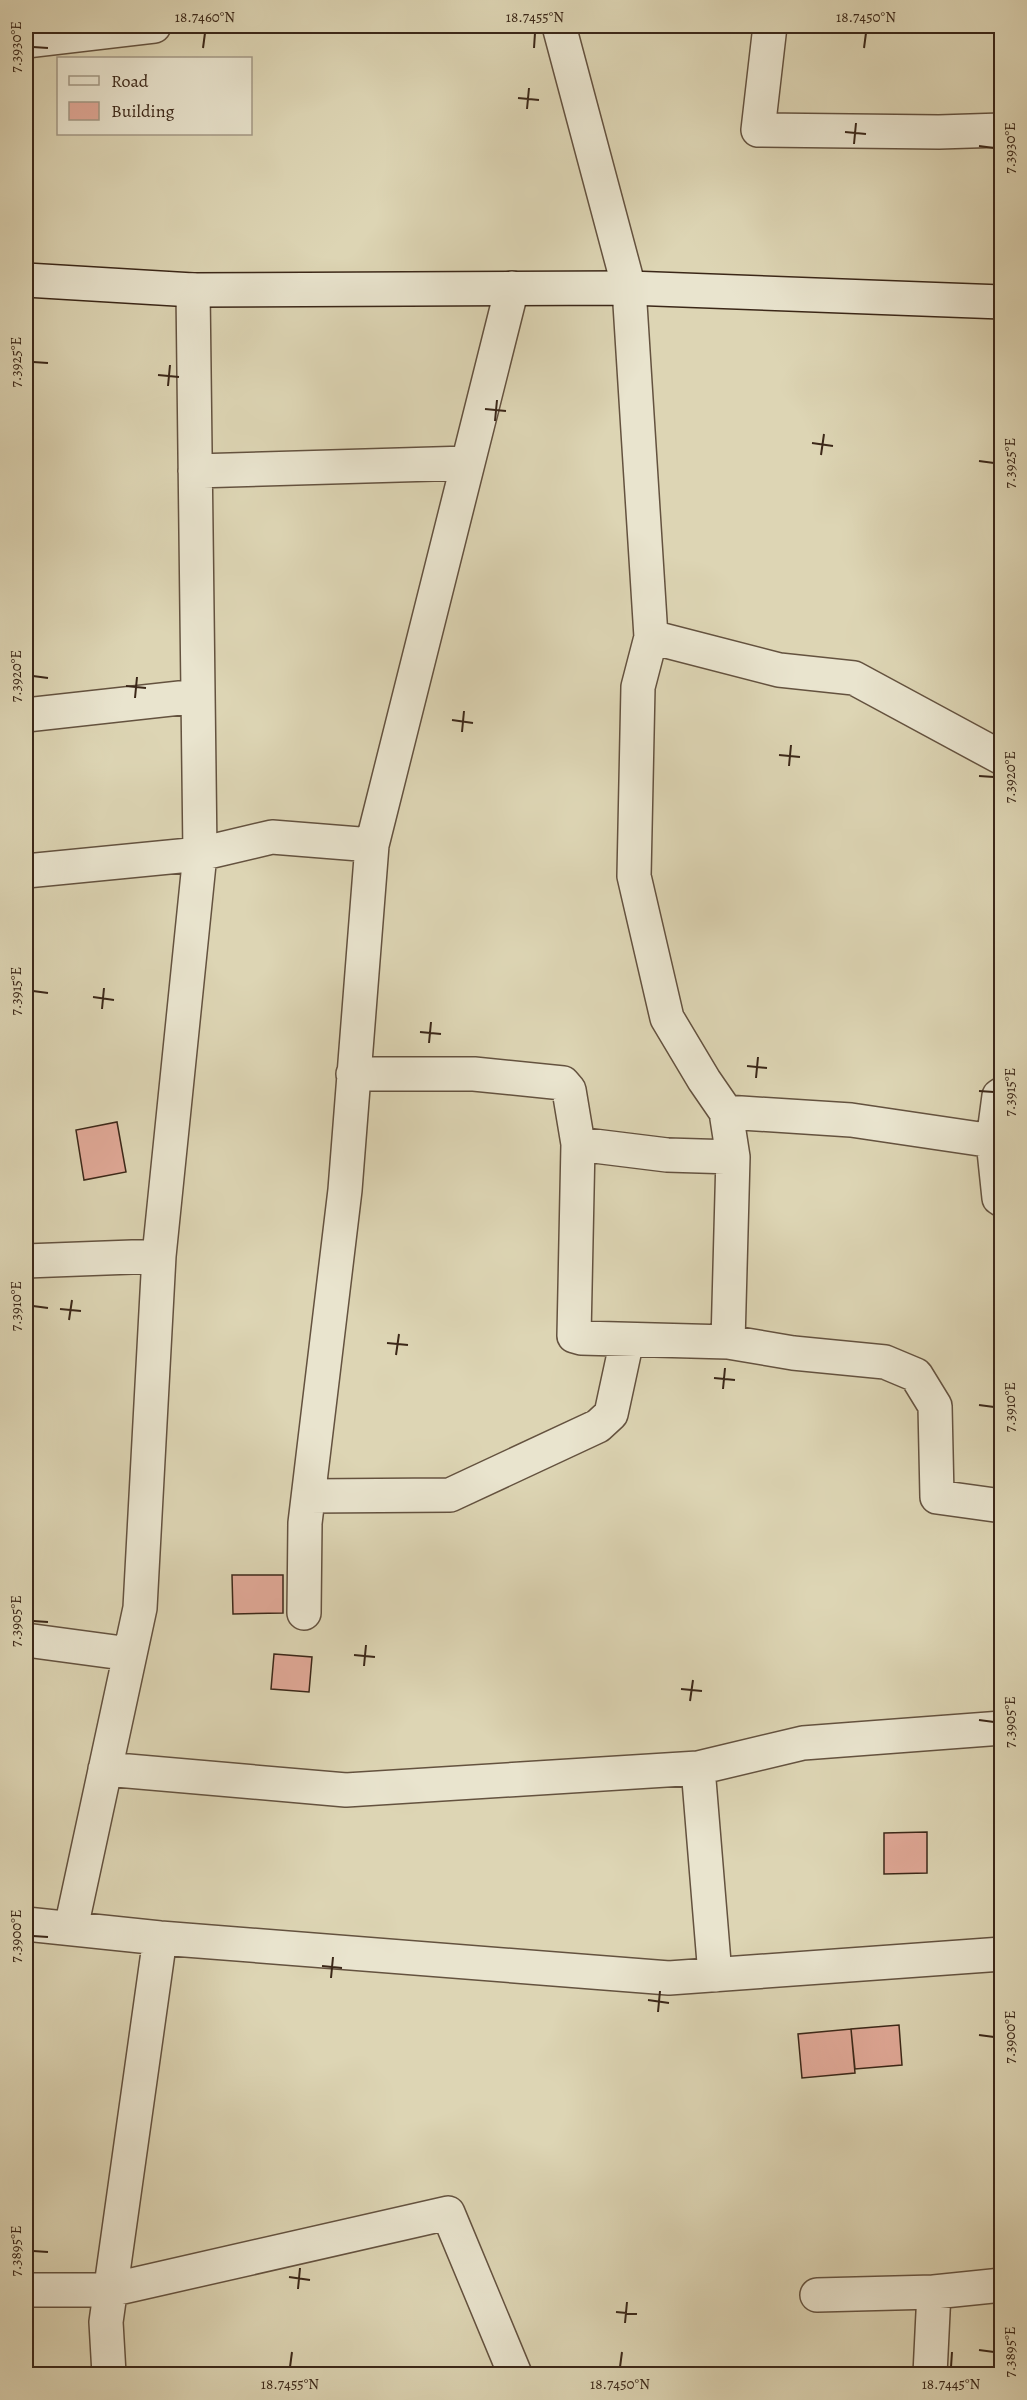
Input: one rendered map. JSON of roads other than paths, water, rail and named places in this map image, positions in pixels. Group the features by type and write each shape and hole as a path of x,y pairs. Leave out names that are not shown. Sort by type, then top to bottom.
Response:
{"street":[{"path":"26,41 154,26"},
{"path":"559,26 630,288 651,637 638,687 634,876 667,1017 704,1080 726,1112 733,1157 728,1342"},
{"path":"770,26 758,130 939,132 1002,130"},
{"path":"26,280 193,290 630,288 1002,302"},
{"path":"304,1613 305,1523 345,1190 372,845 512,288"},
{"path":"71,1928 140,1608 159,1256 201,854 193,290"},
{"path":"195,471 468,463"},
{"path":"651,637 779,670 854,678 1002,758"},
{"path":"26,715 198,696"},
{"path":"26,871 201,854 272,837 372,845"},
{"path":"353,1074 474,1074 563,1083 569,1090 578,1144 573,1336 627,1340 728,1342 793,1353 885,1362 916,1376 935,1406 937,1497 1002,1506"},
{"path":"1002,1094 999,1096 993,1141 999,1198 1002,1200"},
{"path":"726,1112 851,1120 993,1141"},
{"path":"578,1144 667,1155 733,1157"},
{"path":"26,1261 159,1256"},
{"path":"309,1496 450,1495 598,1426 611,1414 627,1340"},
{"path":"26,1640 130,1654"},
{"path":"105,1769 346,1790 698,1768 803,1743 1002,1728"},
{"path":"698,1768 715,1975"},
{"path":"26,1924 160,1938 669,1978 1002,1954"},
{"path":"109,2374 106,2322 160,1938"},
{"path":"26,2290 110,2289 448,2214 515,2374"},
{"path":"817,2295 934,2292 1002,2285"},
{"path":"930,2374 934,2292"}]}
